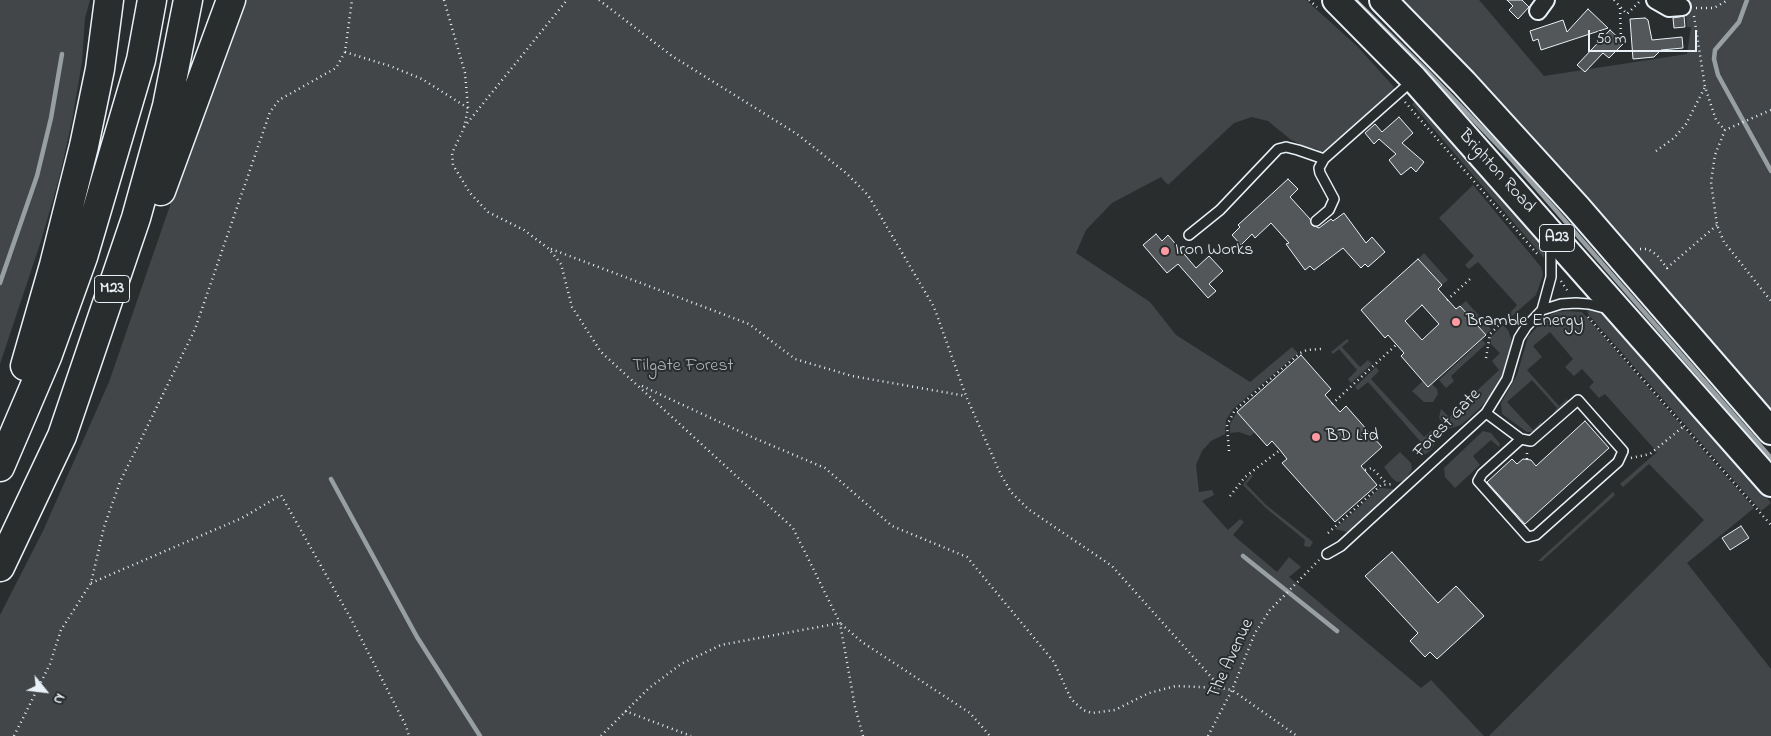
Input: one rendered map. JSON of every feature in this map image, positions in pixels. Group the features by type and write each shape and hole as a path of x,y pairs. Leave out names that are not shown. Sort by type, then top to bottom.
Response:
{"highway":[{"path":"0,446 36,332 74,188 100,69 109,0"},
{"name":"M23","path":"0,467 47,357 83,258 140,60 152,0"},
{"name":"M23","path":"62,436 144,190 167,106 188,0"},
{"name":"M23","path":"0,567 62,436 160,193 231,0"}],"main road":[{"name":"Brighton Road","path":"1336,0 1414,79 1551,231 1771,483"},
{"name":"Brighton Road","path":"1384,0 1457,76 1570,200 1771,431"}],"street":[{"path":"1655,0 1664,7 1688,11"}],"lane":[{"path":"1316,221 1329,210 1334,199 1320,174 1319,168 1324,159 1414,79"},
{"path":"1189,235 1220,210 1278,149 1292,149 1324,159"},
{"path":"1542,310 1551,277 1551,231"},
{"path":"1542,310 1561,304 1589,304 1624,314"},
{"name":"Forest Gate","path":"1327,554 1341,546 1486,413 1507,379 1520,338 1526,327 1542,310"},
{"path":"1486,413 1521,439 1531,440 1536,438 1578,400 1621,446 1622,456 1618,462 1536,535 1528,537 1478,481 1482,474 1521,439"}],"path":[{"path":"14,736 50,664 61,630 91,583 104,527 120,482 195,329 270,112 279,100 336,68 345,52 352,0"},
{"path":"444,0 466,73 468,108 464,128"},
{"path":"567,0 464,128 452,153 453,165 470,193 488,212 524,230 549,249 561,264 572,307 601,352 793,528 840,623 855,707 863,736"},
{"path":"599,0 672,56 797,134 846,173 868,195 934,307 966,396 1001,476 1011,492 1028,509 1112,566 1220,688"},
{"path":"1614,0 1627,14 1641,0"},
{"path":"1714,8 1728,0"},
{"path":"1620,6 1621,40"},
{"path":"1688,11 1705,87 1716,120 1726,130"},
{"path":"345,52 390,66 422,79 468,108"},
{"path":"1656,151 1674,138 1686,124 1705,87"},
{"path":"1771,110 1755,115 1726,130 1715,155 1711,182 1717,225 1724,242 1771,300"},
{"path":"1633,249 1648,249 1657,255 1667,268 1717,225"},
{"path":"549,249 749,324 795,359 852,376 966,396"},
{"path":"1447,300 1470,279"},
{"path":"1486,358 1490,334 1506,319"},
{"path":"1332,404 1397,344"},
{"path":"1228,451 1227,425 1235,410 1300,353 1307,350 1321,349"},
{"path":"637,384 771,446 825,468 892,526 966,557 1054,662 1071,699 1083,710 1092,713 1115,710 1149,694 1176,686 1220,688 1232,690 1297,736"},
{"path":"1622,456 1630,458 1650,454 1684,426"},
{"path":"1230,496 1245,477 1280,450"},
{"path":"1365,470 1372,468 1386,483 1404,489"},
{"path":"1328,532 1381,485 1386,483"},
{"path":"91,583 242,518 281,495 351,619 406,726 409,736"},
{"name":"The Avenue","path":"1208,736 1232,690 1255,633 1270,610 1292,586 1327,554"},
{"path":"601,736 648,689 681,664 721,645 840,623"},
{"path":"840,623 862,642 970,713 990,736"},
{"path":"625,711 691,736"}],"green space":[{"path":"0,0 90,0 85,18 82,62 72,121 59,179 41,241 0,364"},
{"name":"Tilgate Forest","path":"241,0 1306,0 1358,47 1393,86 1395,92 1321,153 1317,149 1305,147 1290,139 1268,121 1252,117 1234,123 1168,185 1161,177 1112,203 1086,230 1076,253 1150,302 1176,335 1250,382 1292,347 1298,353 1233,409 1226,420 1225,434 1211,441 1202,451 1196,465 1199,492 1212,490 1214,495 1202,501 1228,530 1240,519 1244,522 1233,535 1277,572 1289,557 1301,567 1289,577 1421,688 1431,680 1484,736 0,736 0,615 43,531 109,382"},
{"path":"1394,0 1479,0 1544,76 1687,54 1691,27 1687,27 1685,0 1771,0 1771,418 1490,97 1474,74 1451,50"},
{"path":"1416,101 1545,246 1544,258 1412,104"},
{"path":"1473,185 1541,267 1543,275 1536,295 1511,317 1509,314 1517,305 1478,262 1469,269 1465,265 1474,256 1439,218"},
{"path":"1424,253 1448,280 1442,285 1418,259"},
{"path":"1466,301 1491,329 1486,335 1460,306"},
{"path":"1590,308 1605,316 1699,411 1771,503 1761,511 1588,314 1587,309"},
{"path":"1556,312 1582,312 1754,508 1687,563 1771,669 1771,736 1489,736 1704,520 1649,464 1623,487 1620,484 1657,452 1605,394 1599,398 1589,387 1594,382 1582,369 1574,376 1565,367 1573,359 1550,332 1533,346 1542,357 1527,370 1559,406 1567,399 1568,401 1552,415 1557,408 1532,380 1507,402 1533,430 1541,422 1542,424 1533,432 1527,432 1502,414 1501,403 1517,375 1528,337 1545,318"},
{"path":"1503,325 1508,330 1512,341 1501,380 1495,391 1479,409 1461,425 1448,429 1439,418 1441,409 1449,417 1499,370 1492,361 1500,353 1491,344 1491,337"},
{"path":"1347,339 1349,341 1342,347 1360,367 1368,360 1372,364 1351,383 1348,379 1357,370 1339,349 1333,354 1331,352"},
{"path":"1482,340 1486,344 1451,376 1454,381 1446,388 1439,380"},
{"path":"1376,367 1379,371 1371,379 1424,437 1432,430 1436,442 1430,451 1424,455 1413,448 1420,441 1368,382 1358,390 1355,387"},
{"path":"1423,381 1428,386 1431,383 1437,389 1438,394 1433,402 1424,402 1412,391"},
{"path":"1237,412 1255,432 1250,436 1239,432 1230,433 1230,424"},
{"path":"1483,431 1491,433 1500,444 1499,447 1491,440 1473,456 1480,465 1455,488 1445,477 1444,468"},
{"path":"1400,452 1411,463 1412,469 1405,481 1397,482 1384,467"},
{"path":"1251,474 1253,476 1246,484 1266,505 1313,542 1310,547 1304,546 1305,540 1267,509 1243,485"},
{"path":"1380,488 1393,489 1395,491 1355,528 1347,532 1335,529"},
{"path":"1613,492 1615,495 1542,561 1538,561"}],"building":[{"path":"1507,0 1522,0 1529,7 1518,19 1509,10 1513,6"},
{"path":"1588,9 1608,28 1541,50 1538,39 1533,41 1530,31 1563,20 1567,32"},
{"path":"1684,16 1685,27 1674,28 1673,18"},
{"path":"1645,18 1648,20 1652,40 1682,37 1683,48 1661,50 1654,57 1633,59 1630,19"},
{"path":"1610,30 1624,43 1609,58 1603,53 1585,72 1577,65"},
{"path":"1399,117 1413,133 1402,143 1424,162 1416,172 1411,167 1401,175 1389,160 1396,154 1379,139 1374,144 1365,133 1375,124 1382,132"},
{"path":"1288,179 1298,189 1290,197 1310,219 1312,225 1319,228 1331,219 1333,221 1344,213 1366,243 1372,237 1385,252 1368,267 1365,264 1361,268 1343,248 1314,270 1310,266 1305,270 1286,244 1289,243 1271,223 1255,238 1252,234 1241,245 1232,235 1240,227 1238,225"},
{"path":"1156,234 1162,241 1168,235 1196,268 1209,256 1223,271 1209,284 1216,291 1208,298 1178,264 1167,273 1143,245"},
{"name":"Bramble Energy","path":"1418,259 1442,285 1438,289 1456,309 1460,306 1486,335 1428,387 1401,356 1404,353 1388,335 1385,338 1361,310","holes":["1422,305 1439,324 1422,340 1405,321"]},
{"name":"BD Ltd","path":"1301,355 1331,389 1325,395 1340,412 1346,406 1382,447 1361,466 1377,485 1335,522 1282,463 1287,459 1272,441 1267,446 1237,412"},
{"path":"1585,421 1609,448 1525,524 1487,482 1512,459 1517,464 1523,459 1531,460 1536,466"},
{"path":"1741,526 1749,538 1730,550 1722,538"},
{"path":"1392,552 1438,603 1456,586 1484,616 1437,659 1430,652 1425,657 1410,641 1418,633 1365,576"}],"waterway":[{"path":"1355,0 1425,69 1513,161 1771,458"},
{"path":"1747,0 1739,22 1715,50 1714,59 1718,75 1771,171"},
{"path":"0,283 37,176 51,118 62,54"},
{"path":"331,479 417,637 480,736"},
{"path":"1243,556 1337,631"}],"place":[{"name":"Iron Works","path":"1165,251"},
{"name":"Bramble Energy","path":"1456,322"},
{"name":"BD Ltd","path":"1316,437"}]}
